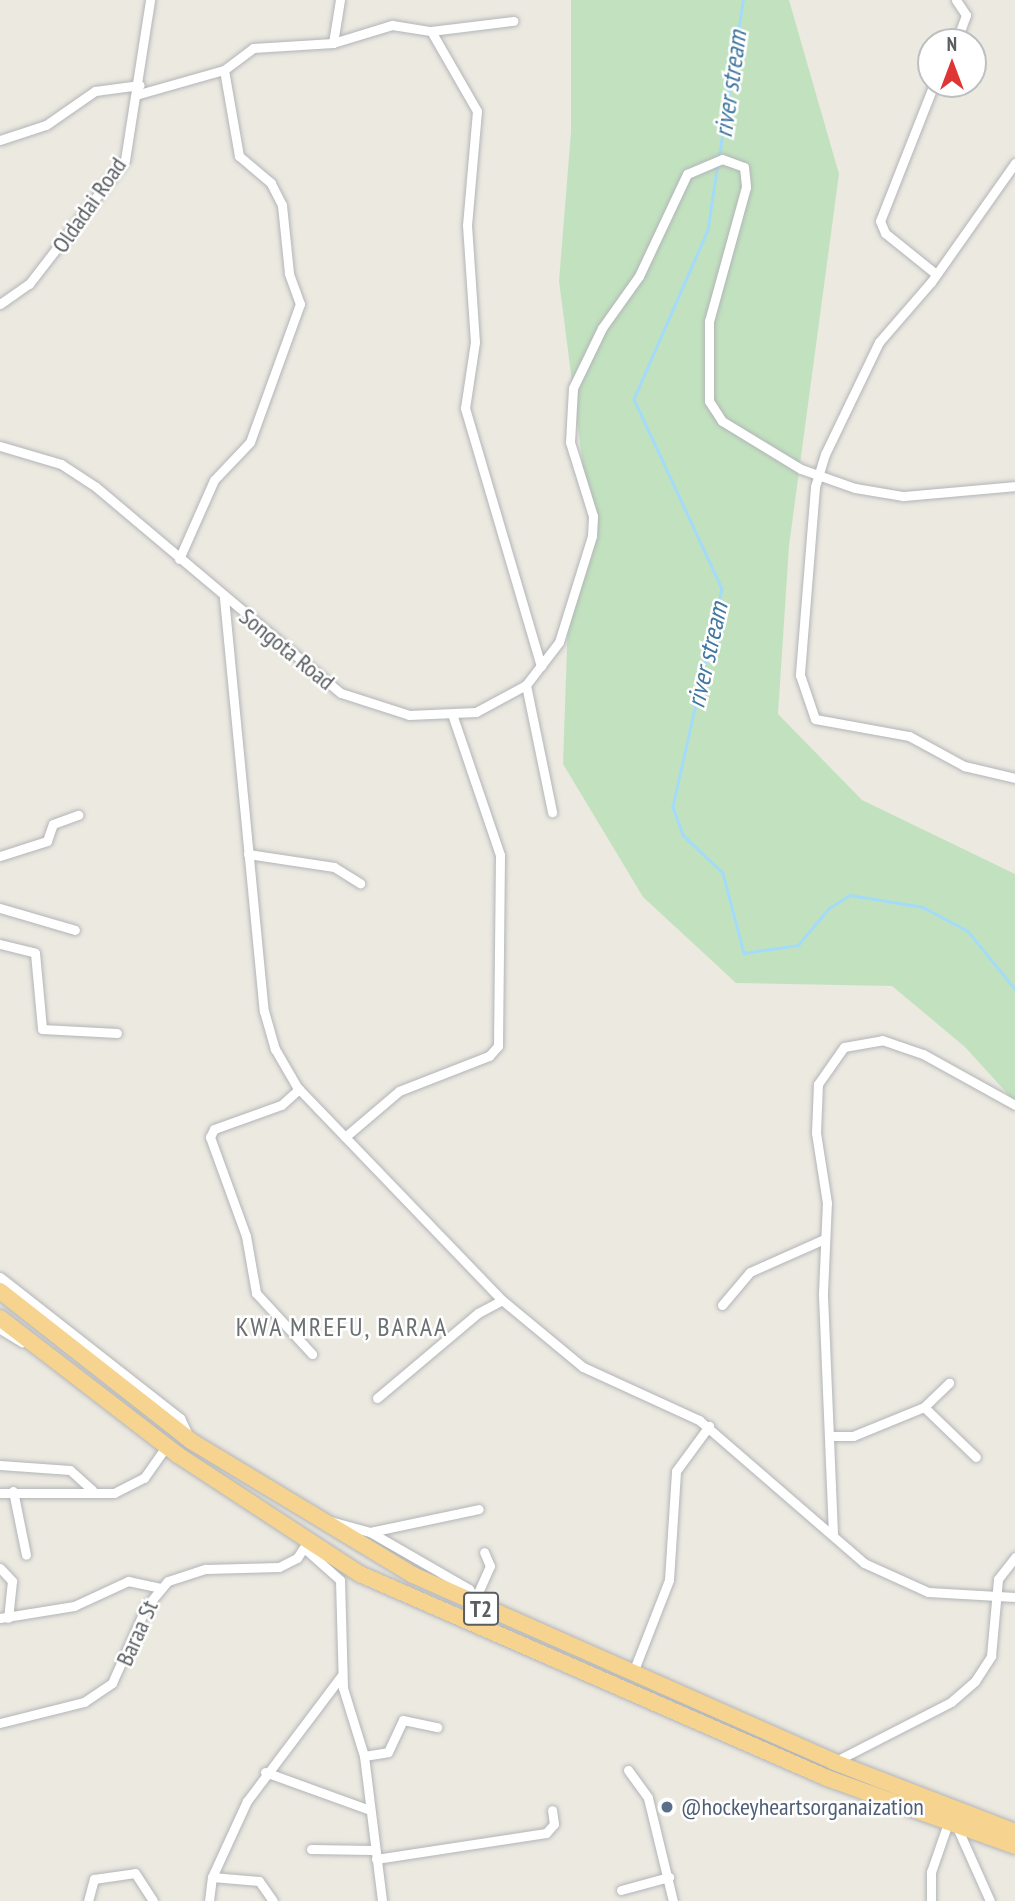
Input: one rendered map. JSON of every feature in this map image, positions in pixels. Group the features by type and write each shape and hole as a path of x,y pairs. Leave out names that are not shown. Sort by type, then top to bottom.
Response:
{"highway":[{"name":"T2","path":"0,1291 191,1441 314,1519 478,1602 632,1675 834,1762 1015,1832"},
{"name":"T2","path":"0,1318 166,1446 307,1543 360,1574 613,1686 952,1824 1015,1846"},
{"path":"40,1350 55,1334"},
{"path":"89,1387 104,1371"}],"street":[{"name":"Oldadai Road","path":"0,304 29,284 117,174 140,89 150,0"},
{"path":"332,43 340,0"},
{"path":"956,0 966,15 961,28"},
{"path":"0,139 46,125 95,92 140,89 225,70 258,47 332,43 393,25 431,31 513,21"},
{"path":"431,31 477,111 467,225 475,342 466,408 541,666"},
{"path":"179,559 214,480 250,442 300,304 275,189 239,156 225,70"},
{"path":"928,98 880,221 886,233 936,274"},
{"name":"Songota Road","path":"0,446 61,464 341,693 389,711 453,717 526,685 559,642 592,536 593,516 570,442 573,388 602,328 639,276 687,174 719,159 744,167 746,187 709,321 709,401 722,421 818,476"},
{"path":"1015,163 936,274 879,342 818,476 800,654 801,685 814,718 909,736 964,766 1015,778"},
{"path":"818,476 903,496 1015,486"},
{"path":"224,598 264,1012 275,1049 299,1089 502,1300 583,1367 709,1426 864,1563 916,1588 1015,1597"},
{"path":"526,685 552,812"},
{"path":"345,1137 399,1091 489,1056 498,1046 500,855 453,717"},
{"path":"0,856 47,841 53,824 78,815"},
{"path":"248,854 334,867 360,883"},
{"path":"0,908 75,930"},
{"path":"0,944 35,953 42,1029 117,1033"},
{"path":"833,1534 833,1436 824,1239 827,1203 815,1106 823,1073 844,1046 864,1039 902,1044 1015,1105"},
{"path":"299,1089 281,1105 214,1129 210,1137 246,1236 256,1293 312,1354"},
{"path":"722,1305 750,1272 824,1239"},
{"path":"0,1277 180,1418 191,1441"},
{"path":"377,1398 478,1313 502,1300"},
{"path":"0,1329 40,1350"},
{"path":"833,1436 853,1436 924,1408 949,1383"},
{"path":"924,1408 976,1457"},
{"path":"632,1675 669,1580 676,1471 709,1426"},
{"path":"0,1493 92,1490 114,1493 139,1481 166,1446"},
{"path":"0,1465 70,1470 92,1490"},
{"path":"13,1491 26,1555"},
{"path":"370,1532 479,1509"},
{"path":"314,1519 334,1518 370,1532 478,1602 490,1566 484,1552"},
{"path":"307,1543 340,1580 342,1675 364,1756 374,1855 382,1901"},
{"name":"Baraa St","path":"1,1721 84,1702 112,1683 160,1588 183,1573 279,1567 307,1543"},
{"path":"834,1762 965,1692 991,1656 998,1579 1015,1557"},
{"path":"0,1568 12,1581 4,1618 74,1606 128,1581 160,1588"},
{"path":"209,1901 212,1877 265,1772 342,1675"},
{"path":"364,1756 388,1752 403,1720 437,1727"},
{"path":"628,1770 648,1798 673,1901"},
{"path":"265,1772 370,1810"},
{"path":"311,1849 374,1855 546,1833 553,1828 552,1810"},
{"path":"931,1901 931,1872 952,1824"},
{"path":"952,1824 990,1901"},
{"path":"88,1901 94,1879 135,1873 153,1901"},
{"path":"212,1877 259,1881 273,1901"},
{"path":"621,1890 669,1877"}],"green space":[{"path":"571,0 789,0 839,174 789,546 778,714 862,800 1015,874 1015,1102 965,1047 892,986 736,983 643,897 563,764 568,618 592,536 559,281 571,132"}],"waterway":[{"name":"river stream","path":"719,156 743,0"},
{"name":"river stream","path":"718,163 708,230 634,399 722,589 673,807 683,835 723,873 744,953 798,945 829,908 850,895 923,907 968,931 1015,989"}],"place":[{"name":"@hockeyheartsorganaization","path":"667,1807"}],"district":[{"name":"KWA MREFU, BARAA","path":"342,1327"}]}
